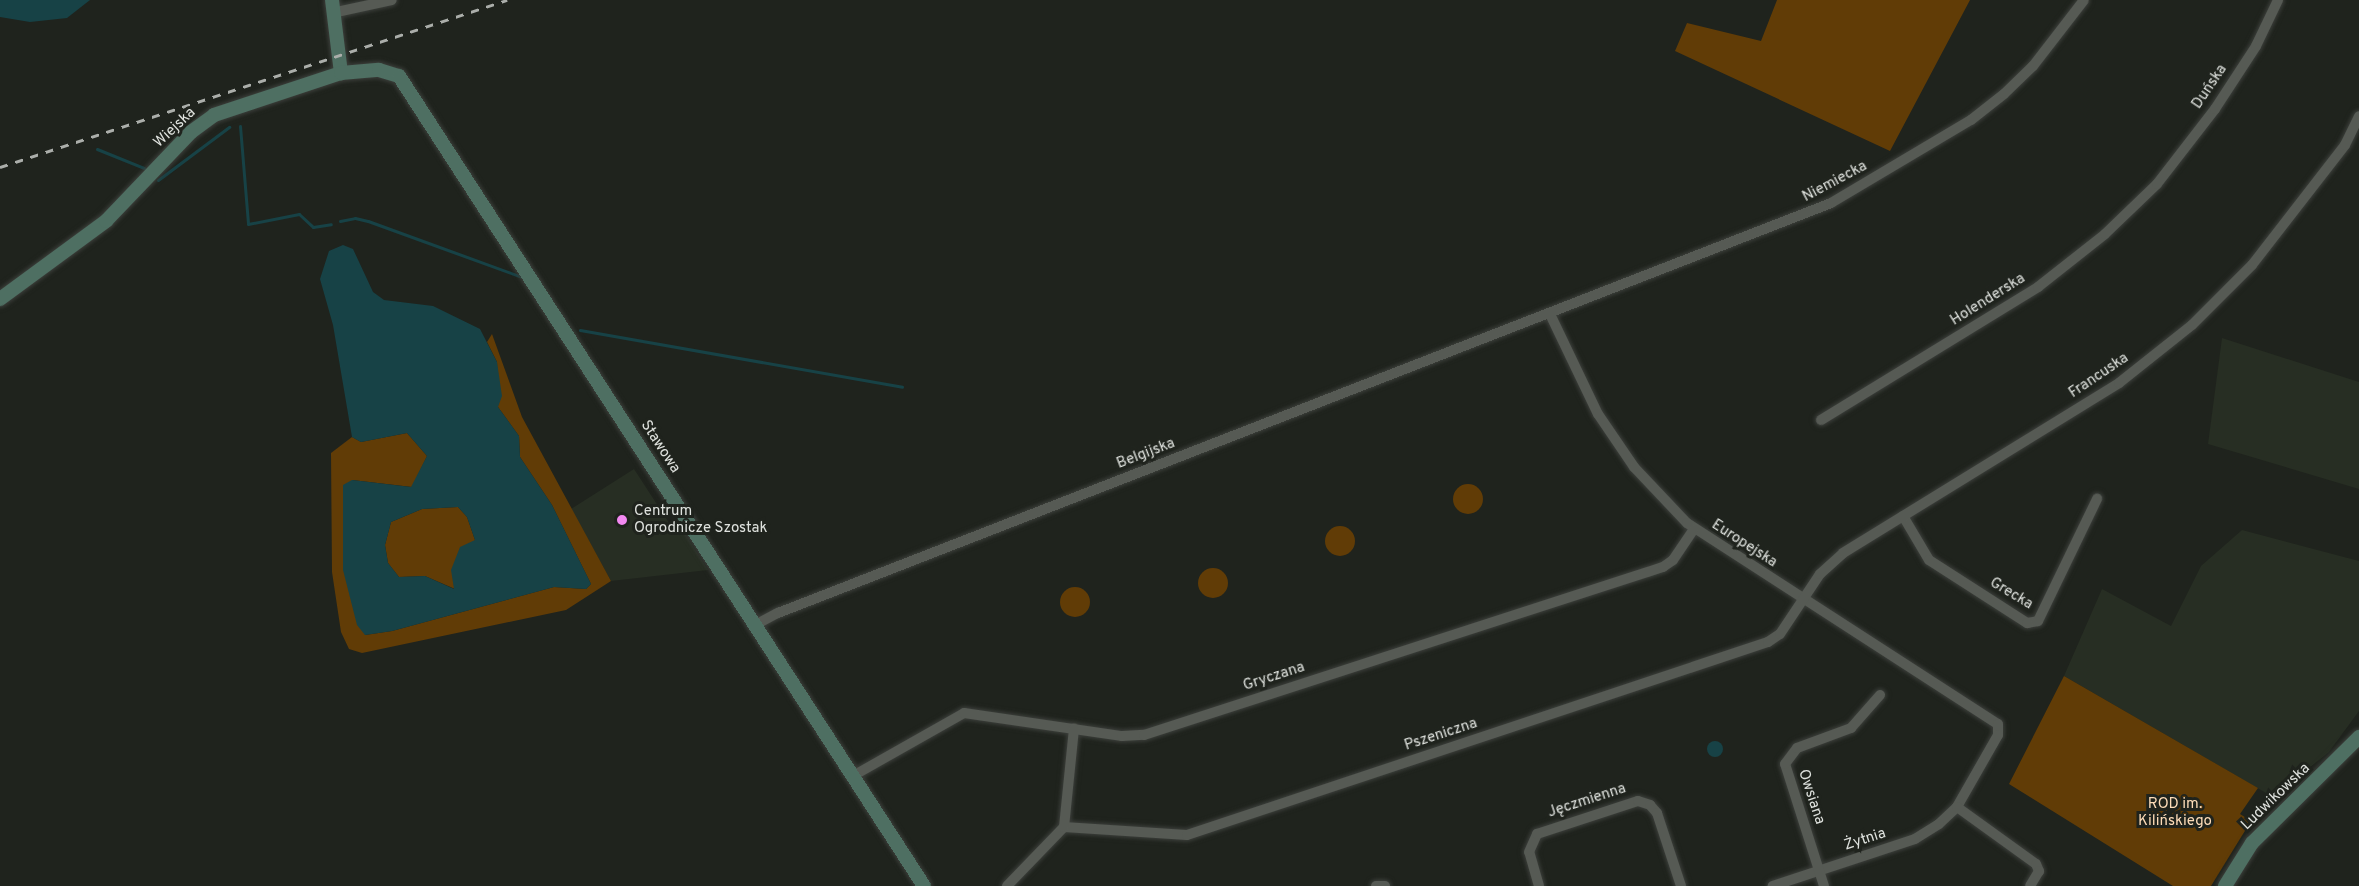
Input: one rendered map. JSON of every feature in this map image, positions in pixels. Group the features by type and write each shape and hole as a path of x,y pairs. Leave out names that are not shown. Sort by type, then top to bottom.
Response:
{"street":[{"path":"341,73 332,7 392,0"},
{"name":"Niemiecka","path":"1550,314 1795,219 1878,177 1971,120 2004,94 2033,66 2084,0"},
{"name":"Duńska","path":"2157,184 2215,109 2256,46 2278,0"},
{"name":"Stawowa","path":"341,73 387,71 407,83 851,777 924,886"},
{"name":"Wiejska","path":"0,299 106,221 205,120 341,73"},
{"name":"Francuska","path":"1802,599 1834,559 2120,383 2192,325 2252,265 2345,145 2359,116"},
{"name":"Holenderska","path":"1821,420 2038,286 2105,234 2157,184"},
{"name":"Europejska","path":"1550,314 1598,414 1642,475 1694,529 1998,724"},
{"name":"Belgijska","path":"755,625 788,609 1550,314"},
{"name":"Grecka","path":"1903,516 1929,560 2027,623 2037,621 2097,499"},
{"name":"Gryczana","path":"851,777 959,714 1134,736 1155,732 1663,567 1673,560 1694,529"},
{"name":"Pszeniczna","path":"1064,827 1187,835 1758,646 1780,634 1802,599"},
{"name":"Owsiana","path":"1824,886 1785,764 1797,748 1851,728 1880,695"},
{"name":"Żytnia","path":"1773,886 1915,839 1957,807 1998,735 1998,724"},
{"path":"1007,886 1064,827 1074,729"},
{"name":"Ludwikowska","path":"2225,886 2255,839 2359,737"},
{"name":"Jęczmienna","path":"1539,886 1529,852 1537,834 1638,801 1650,805 1657,813 1681,886"},
{"path":"1957,807 2036,864 2038,871 2032,883"},
{"path":"1376,886 1385,886"}],"shaded area":[{"path":"2222,338 2359,382 2359,489 2208,444"},
{"name":"Centrum Ogrodnicze Szostak","path":"634,469 675,532 682,529 708,570 611,581 571,509"},
{"path":"2242,530 2359,561 2359,711 2329,752 2273,797 2064,676 2102,589 2171,626 2201,566"}],"green space":[{"path":"1777,0 1970,0 1890,151 1675,51 1687,23 1761,41"},
{"path":"492,334 522,417 611,581 566,610 362,653 349,649 341,632 332,572 331,453 352,437 361,442 407,433 427,456 412,487 352,480 365,635 392,631 554,587 586,589 591,584 552,505 520,457 519,436 498,407 497,362 487,342"},
{"path":"1468,484 1479,488 1483,499 1479,510 1468,514 1457,510 1453,499 1457,488"},
{"path":"458,507 467,517 475,540 455,589 425,576 399,577 388,563 385,545 391,522 422,509"},
{"path":"1340,526 1351,530 1355,541 1351,552 1340,556 1329,552 1325,541 1329,530"},
{"path":"1213,568 1224,572 1228,583 1224,594 1213,598 1202,594 1198,583 1202,572"},
{"path":"1075,587 1081,588 1089,596 1089,608 1081,616 1075,617 1069,616 1061,608 1060,602 1061,596 1069,588"},
{"name":"ROD im. Kilińskiego","path":"2064,676 2258,788 2240,814 2251,821 2211,886 2173,886 2009,784"}],"water":[{"path":"0,0 90,0 67,18 30,22 0,17"},
{"path":"343,245 353,249 373,292 384,300 433,306 480,329 497,362 502,396 498,407 519,436 520,457 552,505 591,584 586,589 554,587 392,631 365,635 357,625 343,570 343,485 352,480 411,487 427,456 407,433 361,442 352,437 333,325 320,279 329,251","holes":["458,507 467,517 475,540 460,547 451,570 454,589 425,576 399,577 388,563 385,545 391,522 422,509"]},
{"path":"1715,741 1721,743 1723,749 1721,755 1715,757 1709,755 1707,749 1709,743"}],"waterway":[{"path":"240,126 248,224 299,214 313,227 331,224"},
{"path":"158,180 229,127"},
{"path":"97,149 144,168"},
{"path":"340,221 355,218 368,221 522,277"},
{"path":"580,330 902,387"}],"railway":[{"path":"0,167 507,0"}],"place":[{"name":"Centrum Ogrodnicze Szostak","path":"622,520"}]}
